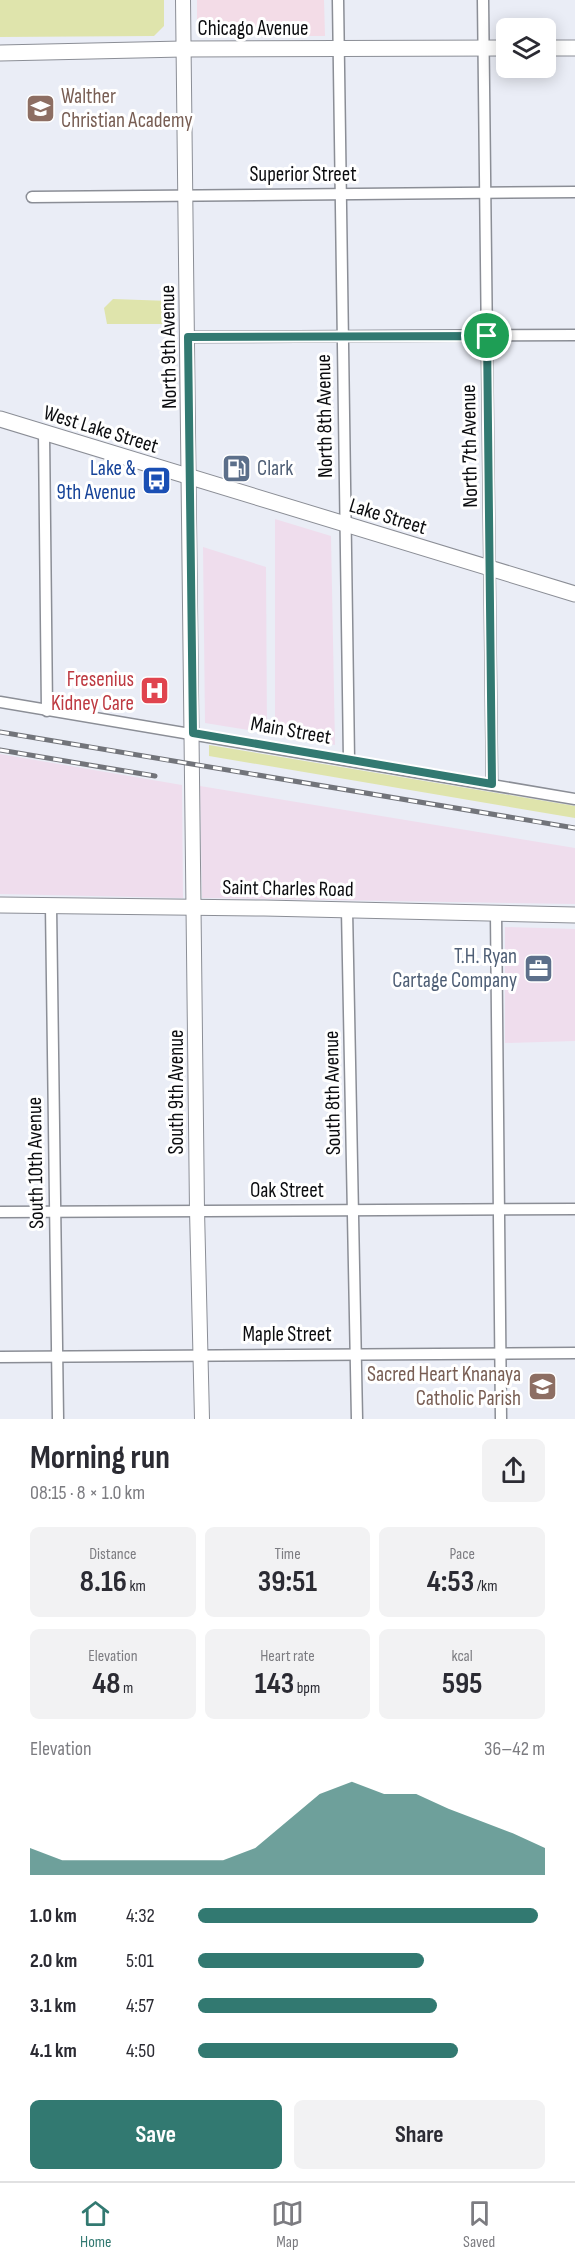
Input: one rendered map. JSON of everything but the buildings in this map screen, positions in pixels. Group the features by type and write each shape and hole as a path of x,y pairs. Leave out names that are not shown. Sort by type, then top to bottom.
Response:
{"main road":[{"name":"Chicago Avenue","path":"0,53 183,49 496,48"},
{"path":"556,48 575,48"},
{"name":"West Lake Street","path":"0,419 190,478"},
{"name":"Lake Street","path":"190,478 575,594"},
{"name":"Saint Charles Road","path":"0,905 575,915"}],"street":[{"name":"North 9th Avenue","path":"183,0 193,765"},
{"name":"North 8th Avenue","path":"338,0 349,760"},
{"name":"North 7th Avenue","path":"483,0 492,784"},
{"name":"Superior Street","path":"32,196 575,192"},
{"path":"188,337 575,336"},
{"path":"44,433 47,711"},
{"name":"Main Street","path":"0,702 575,799"},
{"name":"South 9th Avenue","path":"193,765 197,1210 202,1419"},
{"name":"South 10th Avenue","path":"51,906 58,1419"},
{"name":"South 8th Avenue","path":"347,910 357,1419"},
{"path":"496,913 501,1419"},
{"name":"Oak Street","path":"0,1212 575,1209"},
{"name":"Maple Street","path":"0,1357 575,1353"}],"shaded area":[{"path":"197,0 324,0 325,36 197,36"},
{"path":"275,519 331,536 335,745 275,734"},
{"path":"203,547 266,567 267,733 205,723"},
{"path":"0,754 182,785 183,898 0,894"},
{"path":"200,786 575,848 575,904 202,898"},
{"path":"505,927 575,929 575,1041 505,1043"}],"green space":[{"path":"0,0 164,0 164,26 154,36 0,37"},
{"path":"113,299 170,301 170,324 107,324 104,308"},
{"path":"209,745 575,806 575,818 209,756"}],"railway":[{"path":"0,732 575,828"},
{"path":"0,750 155,776"}],"place":[{"name":"Walther Christian Academy","path":"40,108"},
{"name":"Clark","path":"236,468"},
{"name":"Lake & 9th Avenue","path":"157,480"},
{"name":"Fresenius Kidney Care","path":"155,691"},
{"name":"T.H. Ryan Cartage Company","path":"538,968"},
{"name":"Sacred Heart Knanaya Catholic Parish","path":"542,1386"}],"route":[{"path":"487,336 492,784 193,733 188,337 487,336"}]}
